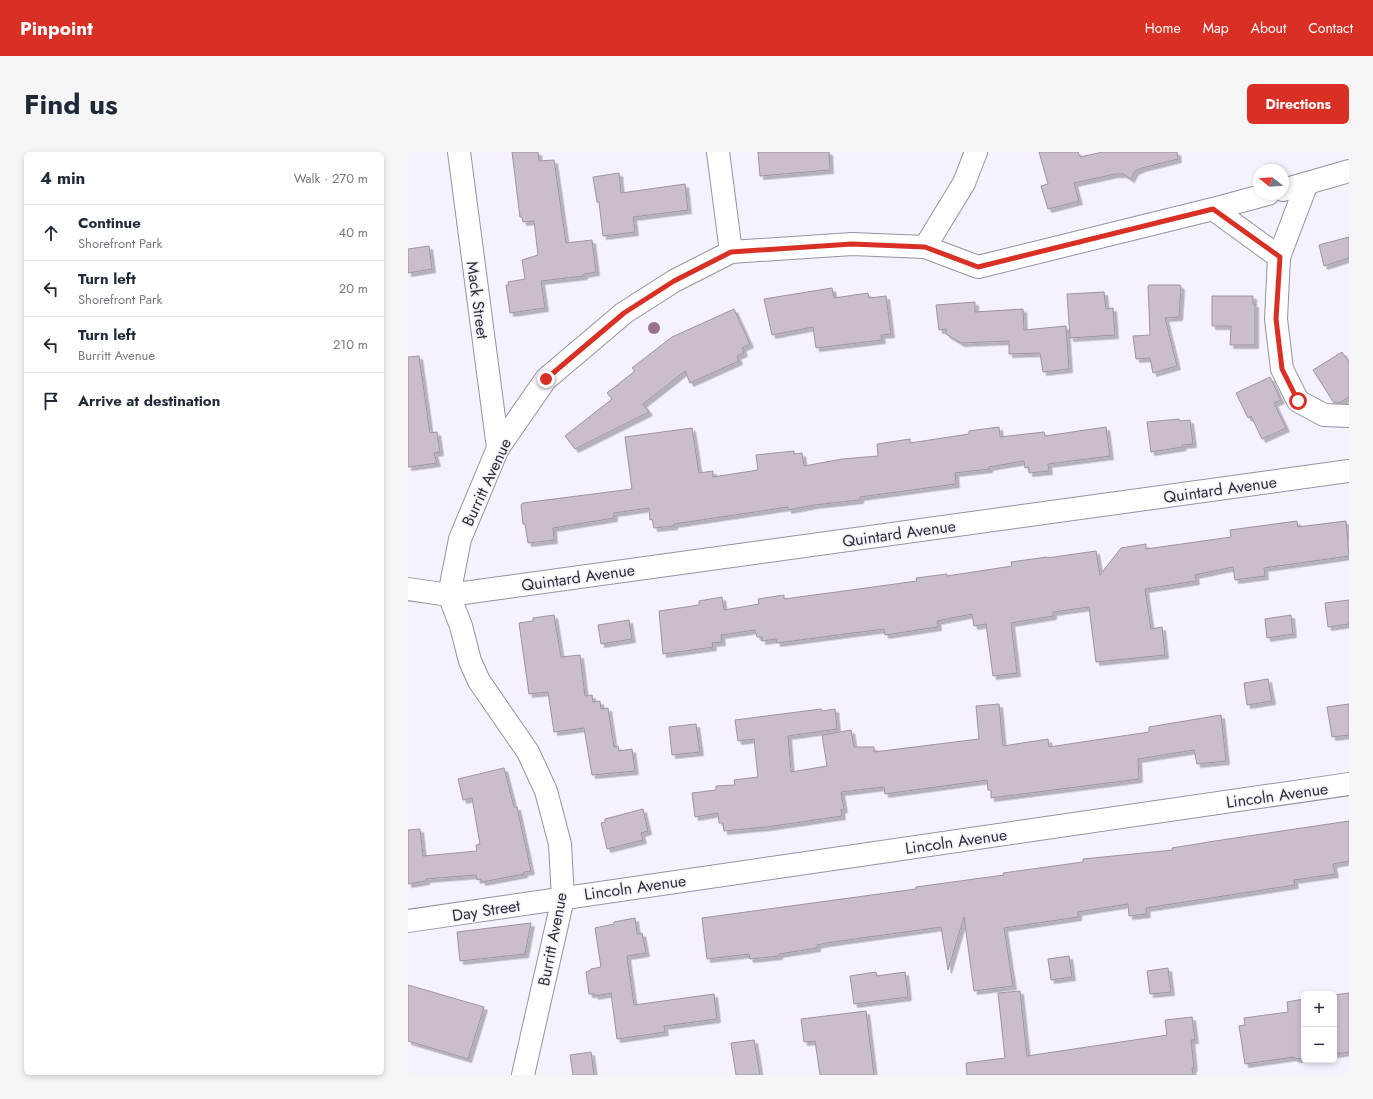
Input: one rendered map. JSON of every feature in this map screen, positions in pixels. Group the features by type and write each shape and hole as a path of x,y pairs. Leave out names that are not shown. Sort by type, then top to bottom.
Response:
{"street":[{"name":"Mack Street","path":"459,152 498,448"},
{"path":"718,152 731,252"},
{"path":"925,247 964,183 976,152"},
{"path":"1289,188 1349,171"},
{"path":"1307,183 1280,257 1276,319 1282,369 1298,401 1324,415 1349,416"},
{"name":"Burritt Avenue","path":"523,1075 563,898 560,844 546,791 528,752 479,681 470,661 461,626 449,595 460,539 498,448 546,379 624,313 674,281 731,252 852,244 925,247 978,267 1253,198"},
{"path":"1213,209 1280,257"},
{"name":"Quintard Avenue","path":"408,588 449,595 1349,471"},
{"name":"Lincoln Avenue","path":"563,898 1349,784"},
{"name":"Day Street","path":"408,921 563,898"}],"building":[{"path":"512,152 538,152 539,161 554,160 566,243 592,240 596,272 584,274 584,276 541,281 545,308 510,313 506,285 509,285 508,282 525,279 522,260 538,255 534,221 523,222 522,217 520,217"},
{"path":"758,152 829,152 830,170 760,176"},
{"path":"1039,152 1078,152 1080,157 1103,152 1177,152 1178,159 1142,168 1135,171 1131,179 1123,174 1115,174 1074,183 1079,201 1048,209 1041,186 1048,184"},
{"path":"619,173 621,193 685,184 688,210 633,217 635,232 603,236 599,202 597,202 593,177"},
{"path":"1349,237 1349,258 1324,266 1319,245"},
{"path":"429,246 432,269 408,273 408,249"},
{"path":"1149,285 1180,285 1181,287 1179,317 1165,318 1177,366 1153,373 1150,358 1136,359 1133,336 1150,335"},
{"path":"832,288 834,298 868,293 869,298 886,296 891,334 881,335 882,340 816,348 813,327 772,335 764,299"},
{"path":"1104,292 1106,309 1113,308 1115,335 1070,338 1067,294"},
{"path":"1212,296 1253,296 1253,304 1255,304 1255,345 1230,345 1231,326 1212,326"},
{"path":"975,302 975,312 1023,309 1024,330 1066,326 1069,369 1043,372 1040,353 1009,354 1009,341 961,343 946,334 946,329 939,330 936,305"},
{"path":"734,309 750,344 742,348 744,353 737,356 739,361 690,383 685,371 643,404 649,412 575,449 565,436 612,399 607,393 635,371 632,368 672,337"},
{"path":"1342,352 1349,362 1349,397 1339,403 1334,403 1313,370"},
{"path":"419,356 430,433 437,432 440,452 434,453 437,463 408,467 408,357"},
{"path":"1270,377 1281,400 1274,403 1286,428 1262,439 1251,416 1248,418 1236,393"},
{"path":"1179,419 1180,421 1190,420 1193,444 1151,452 1147,422"},
{"path":"999,427 1000,437 1044,432 1045,436 1106,427 1110,456 1048,464 1049,471 1029,473 1029,467 1025,468 1024,461 989,467 989,469 955,473 956,484 860,497 860,500 814,505 788,510 788,507 674,524 674,526 654,528 652,519 650,520 649,508 614,513 614,518 553,528 554,540 528,543 525,524 523,524 521,505 523,503 632,489 625,437 692,428 699,473 713,471 713,477 758,470 756,455 794,451 794,454 802,453 804,466 842,459 878,456 877,444 910,439 910,443 969,434 969,431"},
{"path":"1297,521 1298,527 1346,521 1349,556 1264,568 1265,576 1235,580 1233,567 1195,575 1196,581 1145,589 1151,629 1162,627 1165,655 1096,662 1089,607 1053,612 1053,616 1011,623 1017,673 993,676 986,624 974,626 972,614 937,621 938,627 885,635 884,629 777,643 776,639 762,641 762,637 757,637 755,630 721,635 722,642 712,643 713,647 663,654 659,611 699,605 699,601 722,597 724,610 759,604 758,599 784,595 784,599 917,581 916,578 947,574 947,576 1012,566 1011,562 1096,551 1100,575 1121,548 1146,544 1146,549 1231,537 1230,530"},
{"path":"1349,600 1349,624 1328,627 1325,603"},
{"path":"554,615 561,657 580,655 585,696 592,695 593,702 600,701 601,709 608,708 614,747 618,746 619,751 632,749 635,771 592,775 584,728 554,732 548,692 529,694 519,623 533,621 533,618"},
{"path":"1291,615 1293,634 1267,638 1265,619"},
{"path":"629,620 632,639 601,644 598,625"},
{"path":"1268,679 1272,701 1247,705 1244,683"},
{"path":"999,704 1003,746 1048,739 1049,747 1149,732 1149,727 1221,715 1226,761 1197,764 1194,750 1138,759 1139,779 991,798 991,790 988,790 987,780 885,794 884,787 841,792 844,809 841,810 842,816 767,827 724,831 723,823 719,823 718,813 695,817 692,793 716,790 716,786 735,785 734,780 758,777 754,739 738,741 735,720 821,709 822,711 835,709 837,729 788,736 791,772 827,766 822,735 851,730 854,747 874,747 874,752 979,739 976,706"},
{"path":"1349,704 1349,735 1332,737 1327,707"},
{"path":"696,724 700,752 672,755 669,727"},
{"path":"504,768 514,807 517,807 531,871 524,872 524,874 482,882 481,879 477,880 476,875 426,879 426,881 408,884 408,830 420,829 423,856 477,851 476,845 480,844 472,798 463,800 458,779"},
{"path":"643,809 648,831 641,833 643,840 607,849 601,823 605,822 605,819"},
{"path":"1349,821 1349,861 1333,864 1335,874 1294,880 1295,885 1146,908 1147,914 1129,916 1128,904 1078,912 1078,917 1004,928 1013,986 974,991 964,917 948,970 941,927 826,943 817,945 817,948 779,954 779,956 750,959 749,954 707,959 702,918 916,889 916,887 1083,862 1083,859 1173,850 1172,848"},
{"path":"635,918 637,934 642,933 646,953 627,956 634,1005 714,994 717,1019 664,1026 665,1032 617,1039 611,993 595,996 595,994 589,994 586,972 591,969 601,967 595,928 614,924 614,922"},
{"path":"531,923 525,954 460,961 457,932"},
{"path":"1069,956 1072,977 1051,980 1048,959"},
{"path":"1168,968 1171,992 1150,994 1147,971"},
{"path":"876,972 877,976 905,972 908,997 854,1004 850,976"},
{"path":"408,985 484,1007 468,1059 408,1041"},
{"path":"1020,991 1027,1056 1167,1035 1165,1020 1192,1017 1195,1040 1191,1040 1194,1068 1192,1068 1193,1075 967,1075 966,1063 1005,1058 998,993"},
{"path":"1349,993 1349,1052 1337,1054 1337,1027 1337,995"},
{"path":"1301,1000 1301,1058 1295,1059 1294,1057 1245,1064 1239,1026 1245,1025 1244,1018 1288,1012 1287,1002"},
{"path":"866,1011 874,1075 820,1075 815,1041 804,1042 801,1019"},
{"path":"754,1040 760,1075 736,1075 731,1043"},
{"path":"591,1052 594,1075 573,1075 570,1055"}],"route":[{"path":"546,379 624,313 674,281 731,252 852,244 925,247 978,267 1070,243 1213,209 1280,257 1276,319 1282,369 1298,401"}]}
